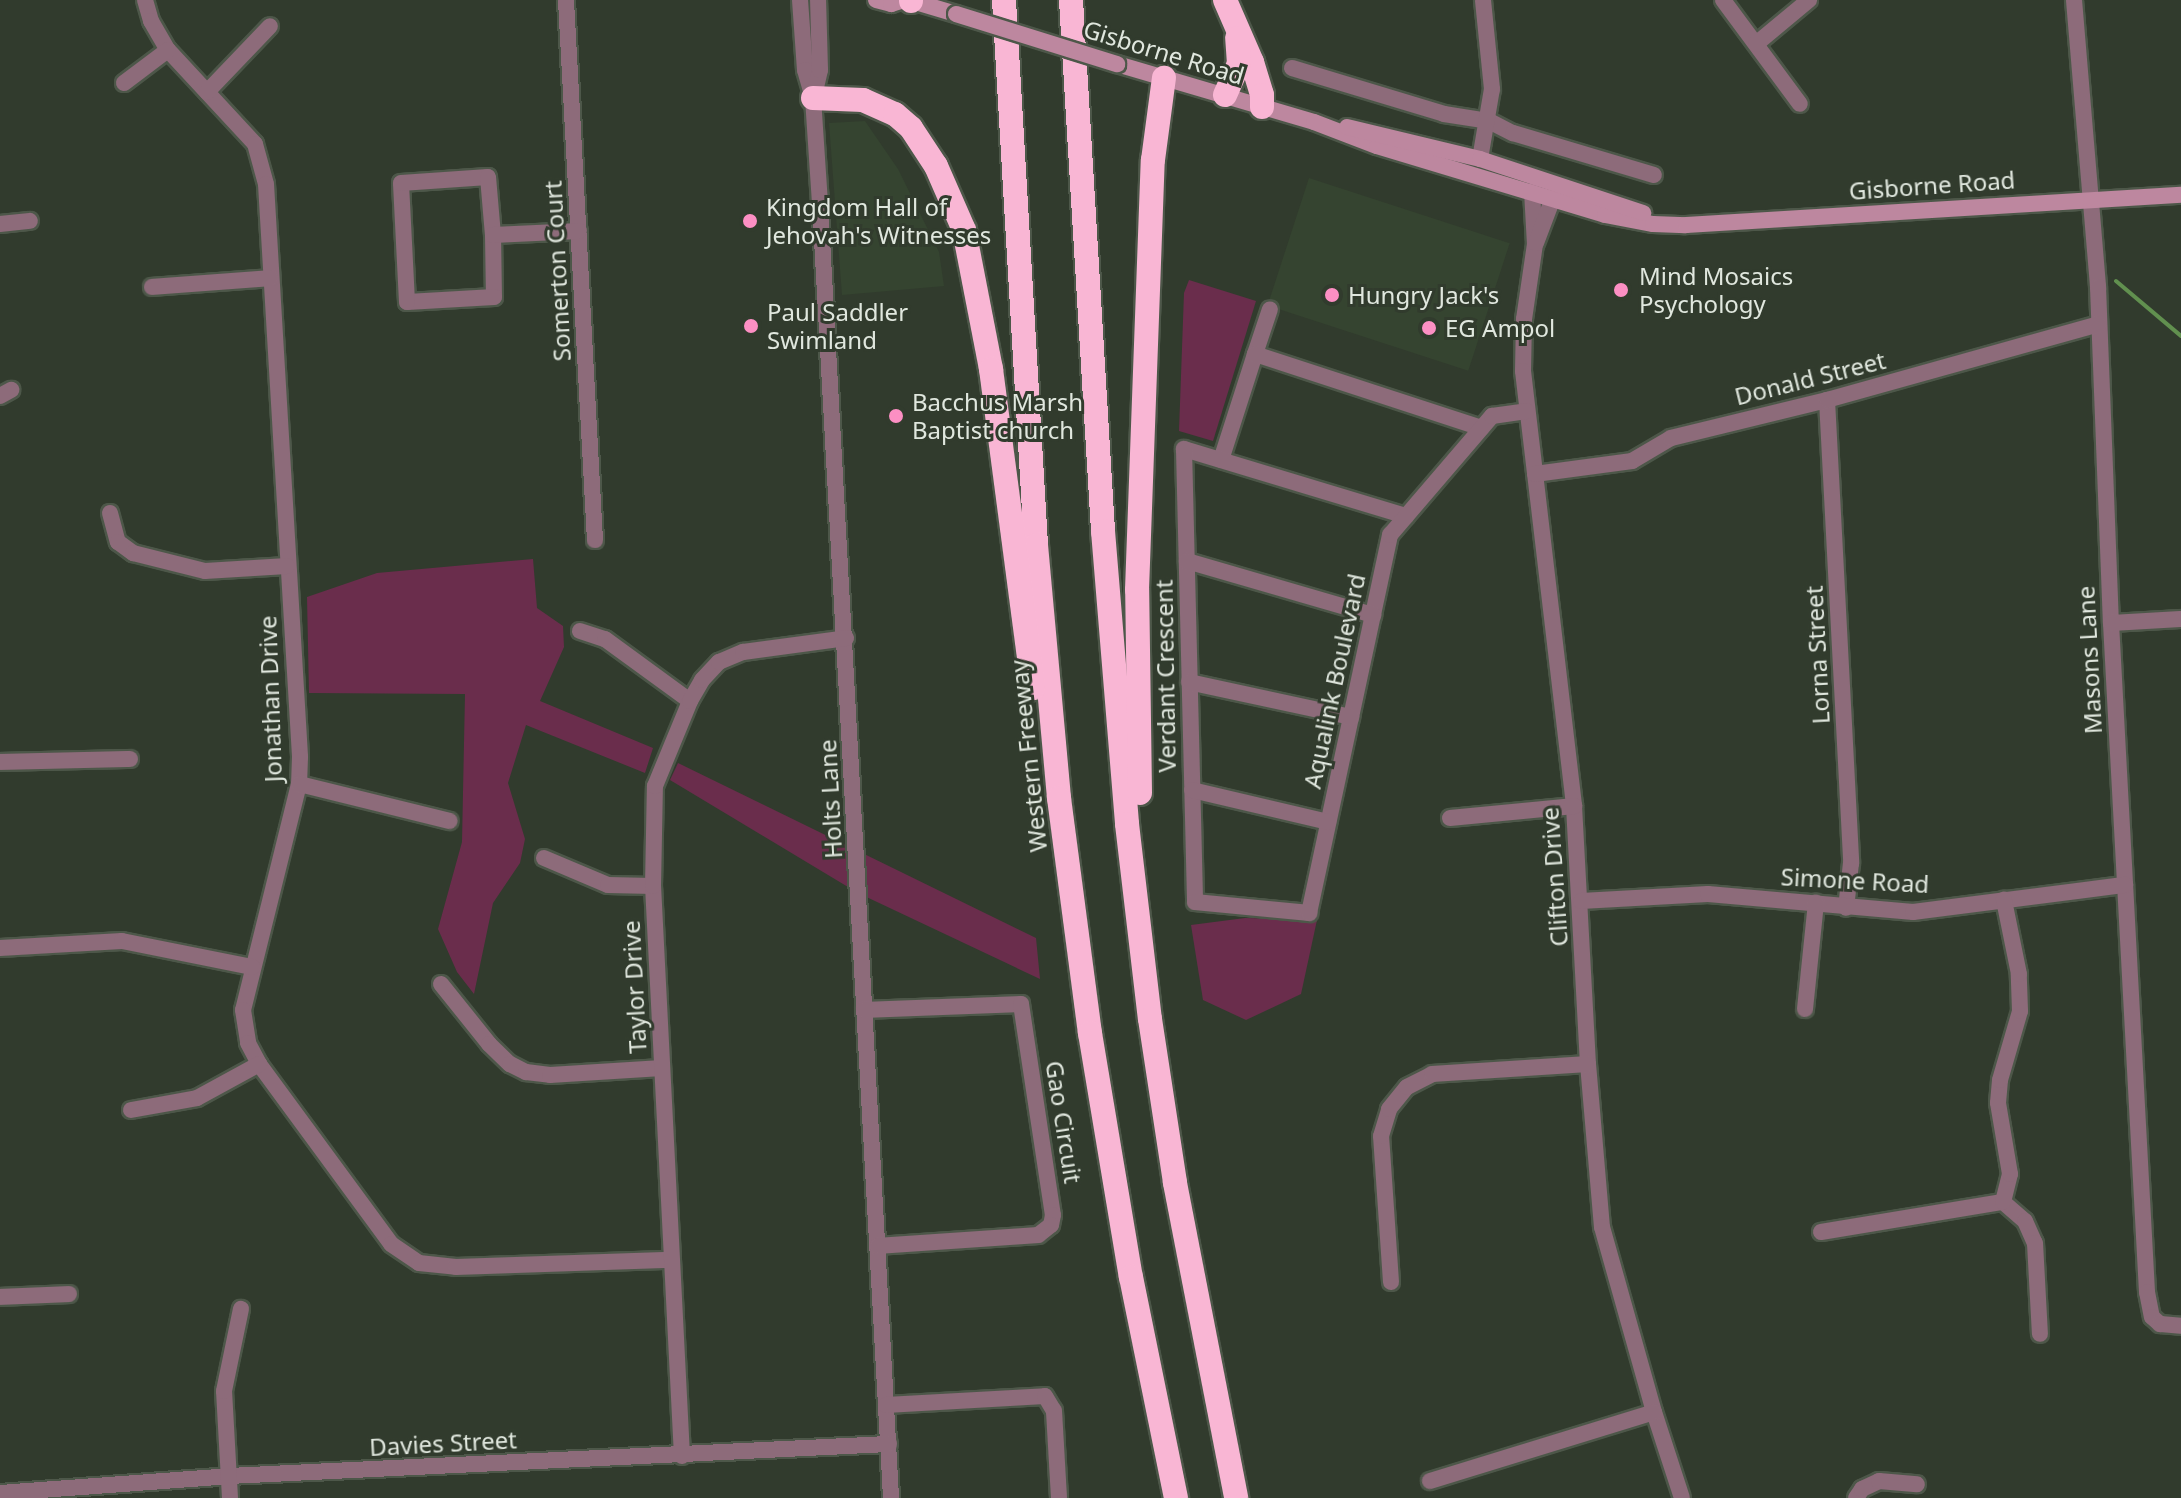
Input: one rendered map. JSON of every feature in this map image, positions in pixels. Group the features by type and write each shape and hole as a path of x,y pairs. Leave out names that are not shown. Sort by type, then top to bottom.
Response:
{"highway":[{"name":"Western Freeway","path":"1004,0 1036,545 1072,903 1131,1277 1176,1498"},
{"path":"1071,0 1109,618 1127,824 1150,1019 1192,1282 1236,1498"},
{"path":"1225,95 1239,64 1228,8"},
{"path":"1228,8 1260,86 1262,107"},
{"path":"1150,1019 1148,902 1138,762 1137,590 1153,160 1164,78"},
{"path":"813,98 848,98 878,105 911,128 936,166 964,230 991,369 1050,798 1072,903"}],"main road":[{"name":"Gisborne Road","path":"876,0 891,4 909,0 1262,107 1314,122 1381,132 1556,191 1686,225 2181,195"}],"street":[{"name":"Jonathan Drive","path":"145,0 151,21 168,50 255,144 266,184 287,566 296,647 299,784 243,1010 244,1028 259,1064 391,1244 419,1263 456,1267 671,1260"},
{"name":"Somerton Court","path":"566,0 595,540"},
{"name":"Holts Lane","path":"800,0 805,70 813,98 846,638 891,1498"},
{"name":"Holts Lane","path":"813,98 820,70 818,0"},
{"path":"1478,167 1489,121 1492,89 1483,0"},
{"path":"1723,0 1800,104"},
{"path":"1756,44 1809,0"},
{"name":"Masons Lane","path":"2074,0 2092,199 2147,1292 2152,1317 2160,1324 2181,1326"},
{"path":"207,92 270,26"},
{"path":"124,83 168,50"},
{"path":"1292,68 1444,114 1489,121 1513,133 1654,175"},
{"path":"488,177 493,235 494,297 407,302 401,183 488,177"},
{"path":"1534,184 1535,244"},
{"path":"1535,244 1556,191"},
{"path":"0,224 30,221"},
{"path":"493,235 579,231"},
{"name":"Clifton Drive","path":"1535,244 1524,319 1527,411 1574,806 1588,1064 1602,1227 1654,1412 1682,1498"},
{"path":"152,287 271,278"},
{"path":"1270,309 1221,460 1406,516"},
{"name":"Donald Street","path":"1535,474 1632,461 1671,438 1827,400 2099,324"},
{"path":"1255,354 1481,428"},
{"name":"Lorna Street","path":"1827,400 1850,852 1846,908"},
{"name":"Aqualink Boulevard","path":"1195,902 1309,913 1390,535 1492,416 1527,411"},
{"name":"Verdant Crescent","path":"1195,902 1184,449 1221,460"},
{"path":"110,513 118,542 133,553 205,571 287,566"},
{"path":"1187,561 1373,615"},
{"path":"2111,623 2181,619"},
{"path":"580,631 605,639 690,701"},
{"name":"Taylor Drive","path":"682,1456 653,886 655,786 690,701 702,680 719,662 743,652 846,638"},
{"path":"1189,682 1351,717"},
{"path":"0,762 130,759"},
{"path":"299,784 450,821"},
{"path":"1192,790 1328,822"},
{"path":"1450,818 1574,806"},
{"path":"544,858 608,885 653,886"},
{"name":"Simone Road","path":"1581,901 1708,894 1913,912 2125,885"},
{"path":"2003,1202 2010,1174 1998,1103 2000,1080 2020,1011 2019,974 2004,900"},
{"path":"1805,1009 1816,903"},
{"path":"0,948 122,941 252,967"},
{"path":"441,984 489,1044 510,1064 526,1072 550,1075 662,1068"},
{"name":"Gao Circuit","path":"864,1010 1021,1004 1053,1215 1051,1225 1038,1235 877,1246"},
{"path":"131,1110 197,1098 259,1064"},
{"path":"1391,1282 1381,1136 1389,1109 1407,1087 1432,1074 1588,1064"},
{"path":"1821,1232 2003,1202"},
{"path":"2003,1202 2025,1221 2035,1243 2040,1334"},
{"path":"0,1297 69,1294"},
{"path":"230,1498 224,1391 241,1309"},
{"path":"886,1405 1045,1396 1054,1411 1059,1498"},
{"path":"1430,1481 1654,1412"},
{"name":"Davies Street","path":"0,1493 229,1476 889,1444"},
{"path":"1856,1498 1862,1489 1879,1481 1917,1484"}],"shaded area":[{"path":"865,121 898,169 939,252 944,286 842,295 829,123"},
{"path":"1309,178 1510,243 1468,371 1268,305"},
{"path":"1189,280 1256,301 1213,441 1179,431 1184,293"},
{"path":"533,559 537,608 563,626 564,647 540,701 653,748 645,773 526,725 508,783 525,839 520,863 493,903 474,994 457,972 438,929 462,842 465,694 309,693 307,597 377,573"},
{"path":"678,763 1036,938 1040,979 858,893 670,780"},
{"path":"1245,918 1317,920 1301,994 1246,1020 1203,1000 1191,925"}],"waterway":[{"path":"2116,281 2181,336"}],"place":[{"name":"Kingdom Hall of Jehovah's Witnesses","path":"750,221"},
{"name":"Mind Mosaics Psychology","path":"1621,290"},
{"name":"Hungry Jack's","path":"1332,295"},
{"name":"Paul Saddler Swimland","path":"751,326"},
{"name":"EG Ampol","path":"1429,328"},
{"name":"Bacchus Marsh Baptist church","path":"896,416"}]}
